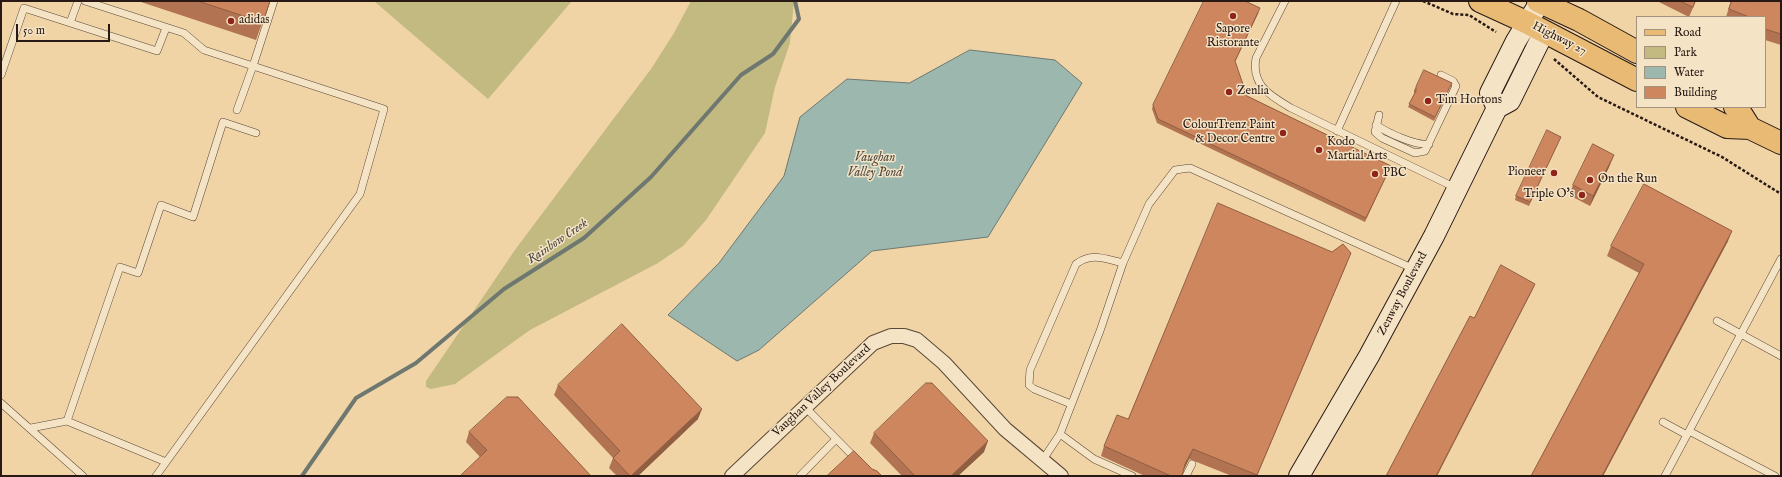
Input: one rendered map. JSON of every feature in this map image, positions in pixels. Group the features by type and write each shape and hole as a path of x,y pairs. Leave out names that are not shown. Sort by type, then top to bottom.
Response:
{"main road":[{"name":"Highway 27","path":"1480,1 1536,27 1636,79"},
{"name":"Highway 27","path":"1548,3 1636,51"},
{"path":"1689,108 1727,127 1750,128 1781,143"},
{"path":"1736,108 1750,128"}],"street":[{"name":"Zenway Boulevard","path":"1299,476 1369,356 1458,189 1498,108 1490,92 1516,40 1536,27 1548,3"},
{"name":"Vaughan Valley Boulevard","path":"738,474 805,407 873,343 891,336 904,336 917,340 944,363 1005,429 1061,476"}],"lane":[{"path":"70,23 78,1"},
{"path":"85,1 184,33 204,50 384,109 360,194 156,476"},
{"path":"236,110 253,66 274,1"},
{"path":"1285,1 1256,58 1255,66 1258,79 1267,94 1337,131 1458,189"},
{"path":"1337,131 1396,1"},
{"path":"1,75 24,8 157,51 166,28"},
{"path":"1378,116 1375,132 1382,138 1415,153 1425,151 1456,86 1453,81 1441,75"},
{"path":"67,421 120,268 138,273 161,205 193,217 223,122 256,133"},
{"path":"1042,461 1060,434 1100,331 1123,263 1149,204 1175,170 1190,168 1416,270"},
{"path":"1071,404 1034,389 1029,385 1030,370 1076,264 1084,258 1101,258 1123,263"},
{"path":"1664,476 1781,259"},
{"path":"1717,321 1781,356"},
{"path":"1,403 83,476"},
{"path":"805,407 862,466"},
{"path":"30,428 67,421 166,462"},
{"path":"1662,422 1688,433 1775,476"},
{"path":"1060,434 1094,459 1132,476"},
{"path":"800,476 836,439"},
{"path":"1186,476 1192,464"}],"path":[{"path":"1423,1 1453,14 1469,15 1496,32"},
{"path":"1554,58 1598,97 1722,157 1781,194"}],"green space":[{"path":"374,1 572,1 488,99"},
{"path":"691,1 794,1 790,43 775,87 765,133 706,220 683,246 658,263 530,330 455,384 431,389 426,387 426,381 517,247 651,69 674,33"}],"water":[{"name":"Vaughan Valley Pond","path":"970,50 1055,60 1082,83 988,237 872,251 759,350 737,361 668,315 719,263 784,176 800,117 847,79 909,83"}],"building":[{"path":"198,1 270,1 263,22"},
{"path":"1204,1 1245,1 1260,8 1235,61 1247,96 1391,166 1366,218 1158,119 1153,105"},
{"path":"1680,1 1695,1 1693,7"},
{"path":"1732,1 1781,1 1781,34 1766,29 1766,16 1746,16 1729,9"},
{"name":"Tim Hortons","path":"1424,70 1452,83 1435,117 1409,104"},
{"path":"1547,130 1561,137 1530,202 1516,196"},
{"name":"On the Run","path":"1593,144 1614,155 1593,196 1573,185"},
{"path":"1644,184 1732,231 1602,476 1531,476 1644,264 1611,246"},
{"path":"1218,203 1332,252 1343,244 1351,253 1257,475 1193,449 1185,464 1182,476 1171,476 1104,446 1117,415 1128,419"},
{"path":"1501,265 1535,284 1436,476 1386,476 1470,316 1474,318"},
{"path":"622,324 702,409 631,476 613,458 620,451 558,385"},
{"path":"926,383 932,383 988,441 951,476 915,476 874,433"},
{"path":"507,397 518,397 591,476 460,476 487,450 469,432"},
{"path":"854,451 872,469 877,471 882,476 827,476"}],"waterway":[{"name":"Rainbow Creek","path":"302,476 356,398 416,363 504,289 584,238 651,177 741,75 773,54 799,19 795,1"}],"place":[{"name":"Sapore Ristorante","path":"1233,16"},
{"name":"adidas","path":"231,21"},
{"name":"Zenlia","path":"1229,92"},
{"name":"Tim Hortons","path":"1428,101"},
{"name":"ColourTrenz Paint & Decor Centre","path":"1283,133"},
{"name":"Kodo Martial Arts","path":"1319,150"},
{"name":"Pioneer","path":"1554,173"},
{"name":"PBC","path":"1375,174"},
{"name":"On the Run","path":"1590,180"},
{"name":"Triple O's","path":"1582,195"}]}
